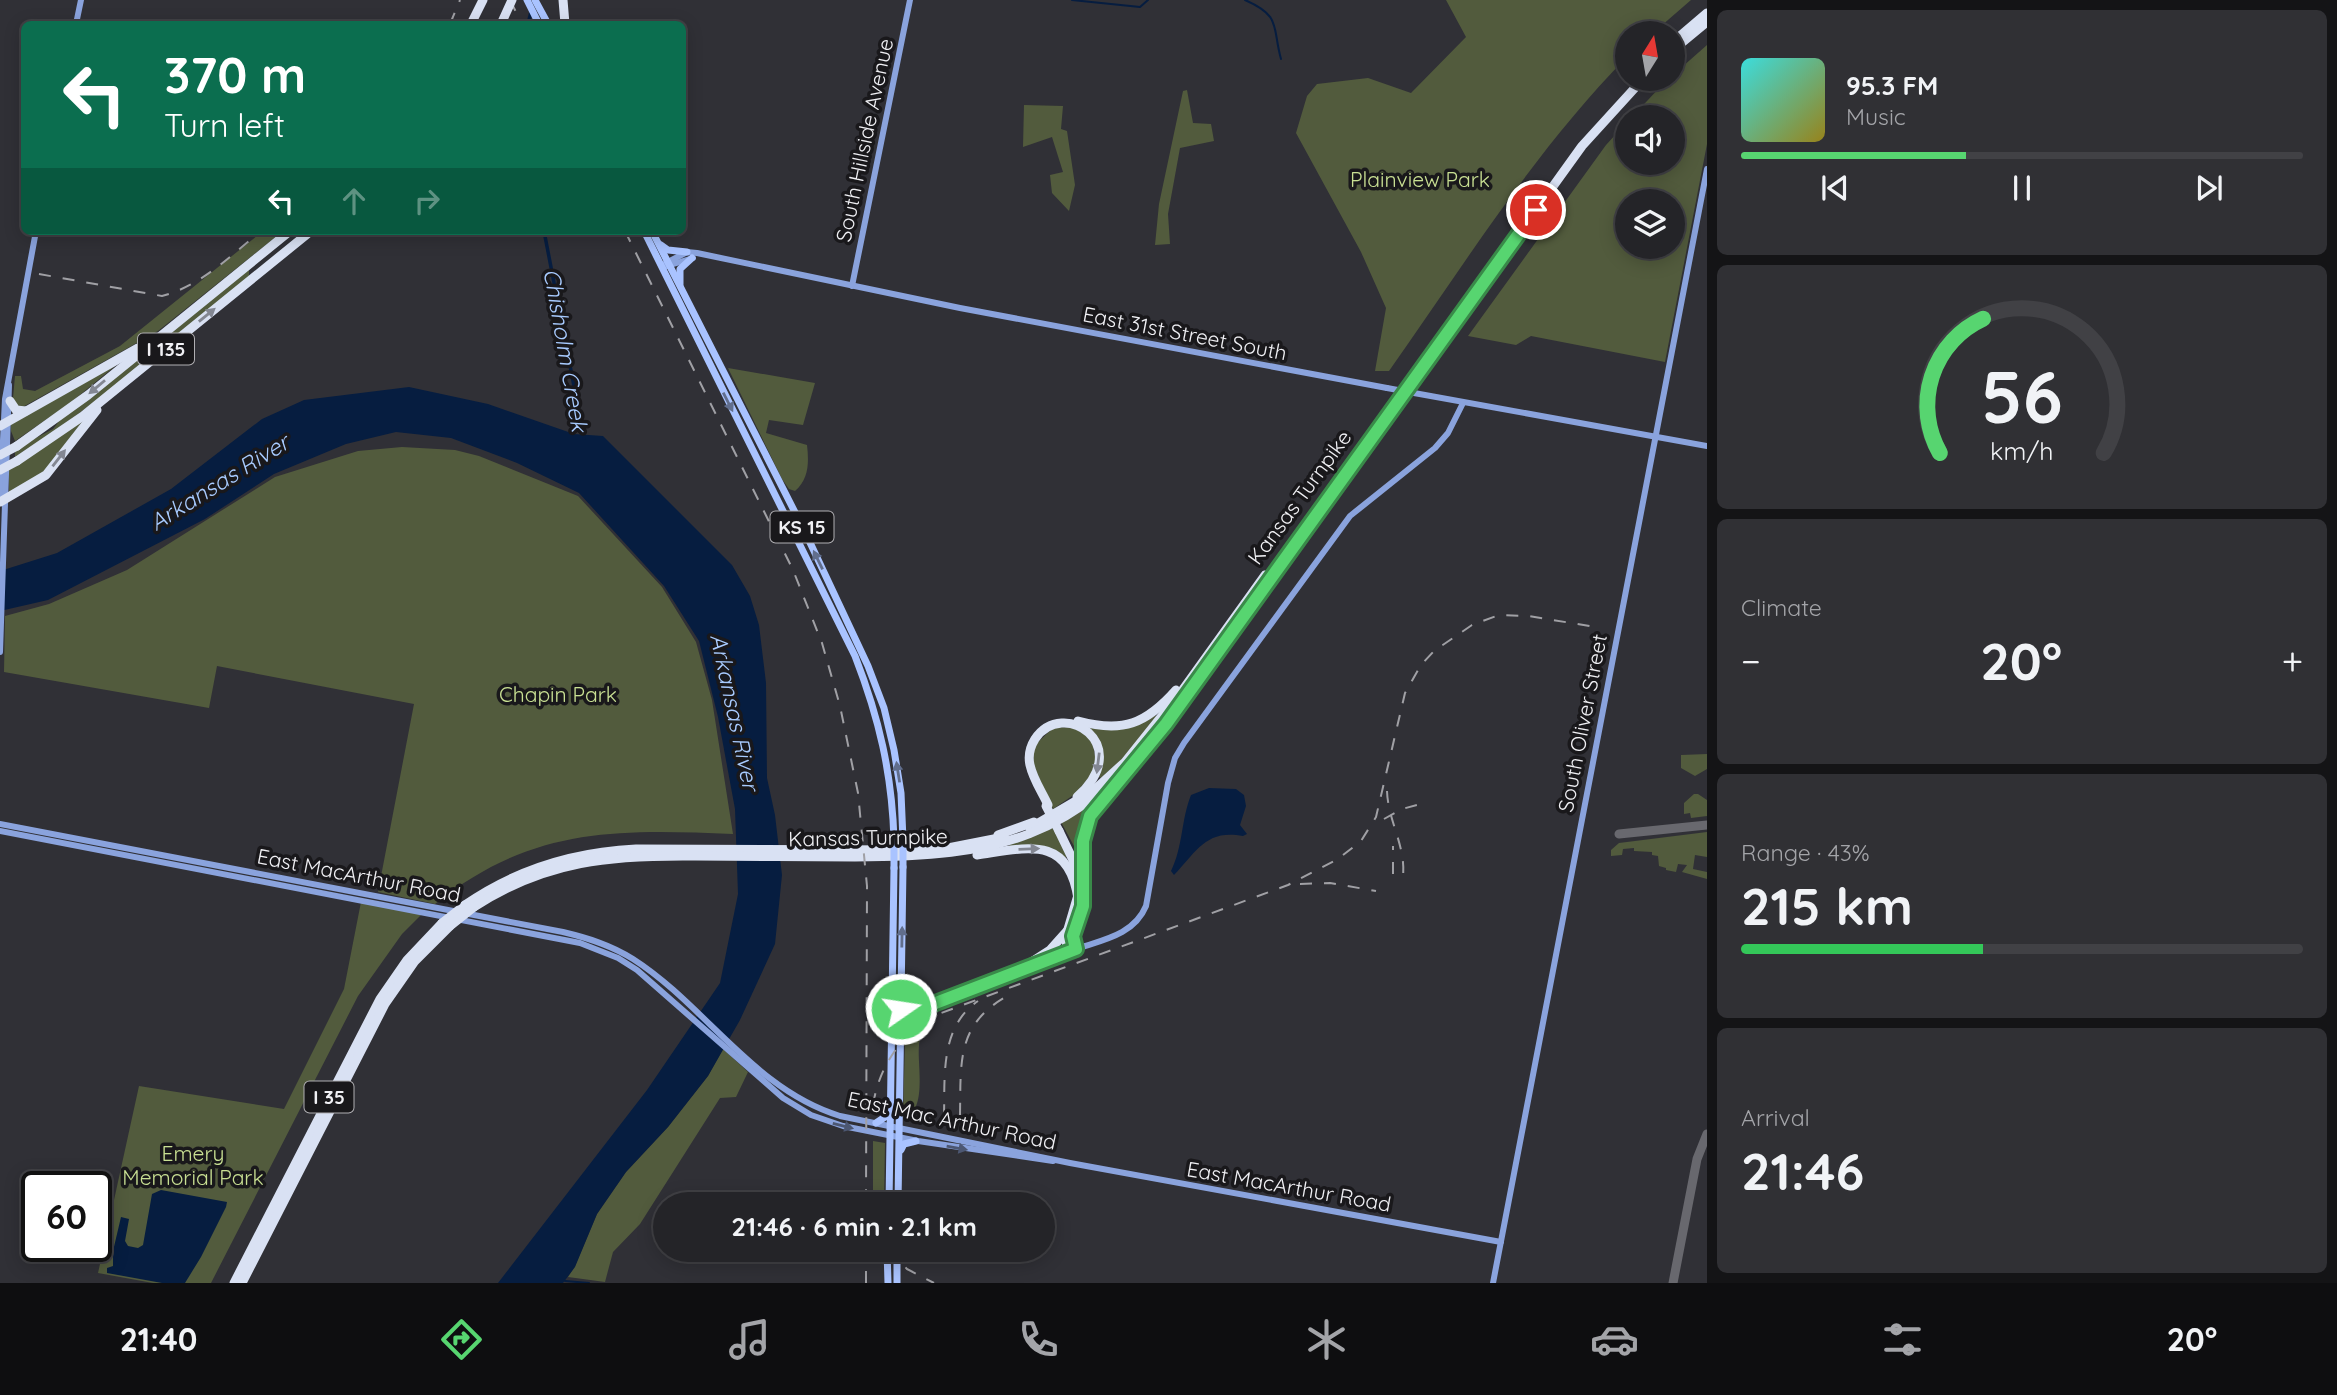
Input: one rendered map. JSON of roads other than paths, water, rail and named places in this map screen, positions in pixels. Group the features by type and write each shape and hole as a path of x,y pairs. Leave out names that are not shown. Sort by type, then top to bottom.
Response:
{"highway":[{"path":"473,21 483,0"},
{"path":"502,21 512,0"},
{"path":"563,0 565,21"},
{"path":"1685,31 1707,12"},
{"path":"1685,41 1707,22"},
{"name":"Kansas Turnpike","path":"813,853 916,850 971,845 1027,829 1093,791 1145,739 1577,144 1623,91"},
{"name":"Kansas Turnpike","path":"234,1283 380,999 407,960 469,906 533,875 578,863 634,855 721,852 913,857 984,848 1049,825 1104,790 1145,750 1582,146 1632,91"},
{"name":"I 135","path":"0,455 60,417 285,235"},
{"name":"I 135","path":"0,470 52,439 306,235"},
{"path":"4,424 170,329"},
{"path":"2,497 46,475 88,421 123,383"},
{"path":"10,401 16,410 26,411"},
{"path":"1083,871 1030,775 1026,761 1028,746 1038,731 1061,720 1110,726 1135,723 1157,710 1197,668"},
{"path":"971,845 1049,815 1088,787 1098,772 1099,749 1089,732 1076,725 1061,724 1048,728 1037,737 1030,749 1031,770 1047,806"},
{"path":"1072,951 1073,936 1083,906 1083,841 1090,816 1145,750"},
{"path":"1019,970 1050,950 1068,930 1078,899 1077,870 1060,830"},
{"path":"913,857 946,858 1042,849 1056,855 1068,865 1076,880 1078,899"},
{"name":"Kansas Turnpike","path":"242,1283 384,1004 446,924"},
{"path":"1068,930 1072,951"}],"main road":[{"path":"527,0 543,21"},
{"path":"535,0 544,21"},
{"name":"KS 15","path":"647,235 682,292 806,534 868,666 884,708 901,793 904,840 898,1192"},
{"name":"KS 15","path":"654,235 666,265 855,656 874,706 886,753 892,794 894,840 889,1192"},
{"path":"657,240 668,250 689,255 680,270 682,292"},
{"path":"892,1008 925,1004 1072,951"},
{"path":"901,979 908,996 925,1004"},
{"path":"901,1038 906,1021 925,1004"},
{"path":"876,1123 885,1117 891,1093"},
{"path":"899,1161 904,1144 916,1141"},
{"path":"887,1262 888,1283"},
{"path":"897,1262 897,1283"}],"street":[{"path":"77,21 81,0"},
{"name":"South Hillside Avenue","path":"852,286 910,0"},
{"name":"South Oliver Street","path":"1493,1283 1707,169"},
{"path":"0,652 3,623 4,424 20,310 35,235"},
{"path":"666,265 689,255"},
{"name":"East 31st Street South","path":"689,255 1707,446"},
{"path":"4,424 10,401 9,384"},
{"path":"1072,951 1125,932 1138,921 1146,906 1170,774 1184,743 1350,516 1435,448 1448,433 1463,402"},
{"name":"East MacArthur Road","path":"0,824 580,943 618,958 688,1010"},
{"name":"East MacArthur Road","path":"0,831 278,881"},
{"name":"East Mac Arthur Road","path":"688,1010 799,1109 843,1126 890,1130 899,1128 1070,1163"},
{"name":"East Mac Arthur Road","path":"737,1053 779,1086 812,1106 840,1116 876,1123 899,1137 963,1150 1070,1163"},
{"name":"East MacArthur Road","path":"1070,1163 1502,1242"}],"water":[{"name":"Arkansas River","path":"409,387 488,404 574,434 603,436 732,565 750,596 759,625 766,683 767,778 775,815 782,875 775,944 740,1020 708,1076 668,1127 626,1172 597,1214 575,1267 563,1283 498,1283 647,1090 720,983 738,894 735,809 718,717 699,641 664,586 579,493 517,463 451,438 396,432 346,444 274,474 205,519 48,600 0,611 0,571 57,553 171,489 262,419 304,400"},
{"path":"1209,788 1236,789 1244,795 1246,806 1240,825 1247,834 1211,839 1196,850 1174,875 1171,871 1178,853 1191,795"},
{"path":"161,1190 227,1202 201,1257 185,1283 162,1283 107,1273 107,1268 113,1266 113,1251 121,1217 129,1219 125,1241 128,1246 138,1248 143,1245 152,1194"}],"waterway":[{"path":"1072,0 1140,7 1148,0"},
{"path":"1245,0 1265,11 1274,23 1281,59"},
{"name":"Chisholm Creek","path":"529,21 531,12"},
{"name":"Chisholm Creek","path":"545,235 584,438"},
{"path":"565,1281 589,1283"}],"railway":[{"path":"451,21 460,0"},
{"path":"510,0 520,21"},
{"path":"39,274 162,296 202,278 256,235"},
{"path":"627,235 793,570 822,643 840,706 858,793 867,886 866,1192"},
{"path":"873,1105 880,1078 893,1054 911,1033 933,1016 1288,885 1338,859 1361,841 1376,817 1405,693 1421,665 1434,651 1472,625 1499,615 1529,616 1595,627"},
{"path":"1387,791 1390,813 1402,854 1403,876"},
{"path":"1384,819 1402,809 1424,803"},
{"path":"1393,846 1393,874"},
{"path":"1300,884 1330,883 1376,891"},
{"path":"960,1115 965,1045 980,1017 1011,994"},
{"path":"944,1116 945,1068 951,1038 957,1024 978,1001"},
{"path":"866,1262 866,1283"},
{"path":"900,1262 907,1269 934,1283"}],"park label":[{"name":"Plainview Park","path":"1420,179"},
{"name":"Chapin Park","path":"558,694"},
{"name":"Emery Memorial Park","path":"193,1165"}]}
